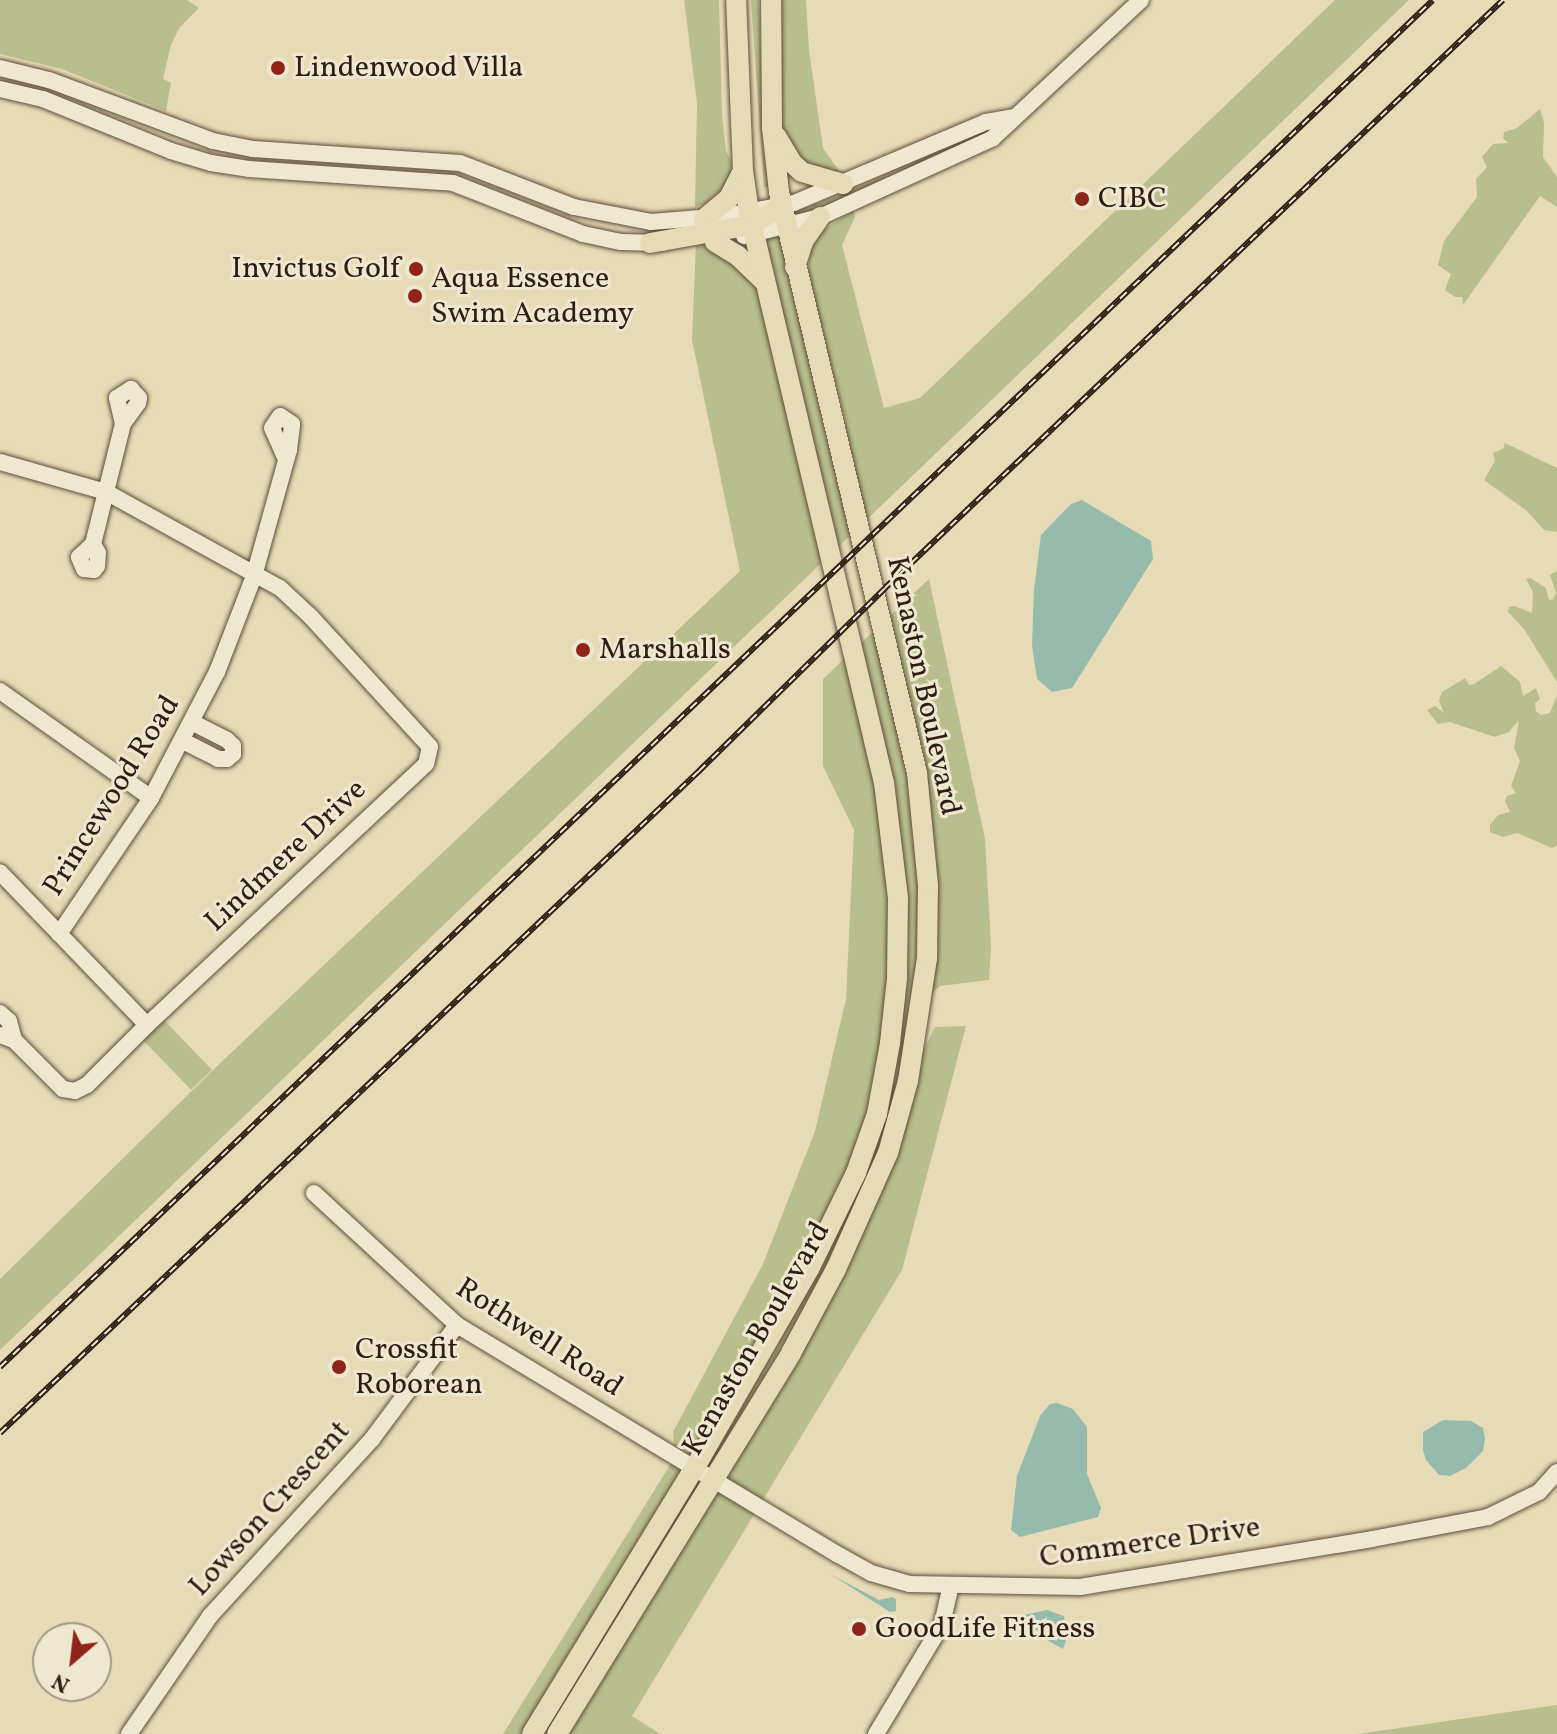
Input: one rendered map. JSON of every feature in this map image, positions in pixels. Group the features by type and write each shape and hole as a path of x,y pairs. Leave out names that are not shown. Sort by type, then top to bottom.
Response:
{"main road":[{"name":"Kenaston Boulevard","path":"557,1734 703,1474 856,1173 877,1114 897,979 898,898 884,783 751,224 743,171 736,0"},
{"name":"Kenaston Boulevard","path":"532,1734 814,1311 888,1153 908,1081 927,958 928,885 917,773 781,206 772,128 771,0"},
{"path":"772,128 792,163 802,172 843,184"},
{"path":"704,219 729,198 743,171"},
{"path":"650,243 751,224 781,206"},
{"path":"795,267 804,240 820,217"},
{"path":"715,242 737,255 763,280"}],"street":[{"path":"0,68 49,80 213,141 253,149 460,163 574,207 651,222 704,219 785,227 820,217 993,138 1055,84 1141,0"},
{"path":"0,89 43,99 171,151 211,163 249,169 453,183 583,234 650,243 715,242 751,224"},
{"path":"781,206 843,184 986,122 1014,117"},
{"path":"93,544 123,424"},
{"name":"Princewood Road","path":"59,934 151,798 193,723 254,576 286,460"},
{"path":"0,462 106,492 254,576"},
{"name":"Lindmere Drive","path":"147,1025 430,756 430,747 425,739 311,617 280,588 254,576"},
{"path":"0,691 151,798"},
{"path":"183,741 218,759 227,759 233,754 233,746 227,740 193,723"},
{"path":"0,872 147,1025 87,1085 75,1091 63,1089 7,1037 9,1021 0,1013"},
{"name":"Rothwell Road","path":"314,1193 457,1325 703,1474"},
{"name":"Lowson Crescent","path":"129,1734 210,1616 372,1439 457,1325"},
{"name":"Commerce Drive","path":"703,1474 871,1573 909,1584 1080,1587 1488,1517 1539,1492 1557,1472"},
{"path":"876,1734 942,1624 951,1585"}],"green space":[{"path":"0,0 187,0 199,8 180,27 171,45 163,79 171,83 166,111 62,69 0,54"},
{"path":"684,0 719,0 722,115 726,151 732,163 726,192 722,189 705,204 695,207 697,103"},
{"path":"751,0 759,0 768,187 764,187"},
{"path":"781,0 806,0 809,50 823,148 840,172 804,166 783,130"},
{"path":"1335,0 1409,0 0,1350 0,1279 213,1070 740,571 692,340 696,243 715,242 762,279 753,234 785,227 834,423 845,420 808,272 811,244 820,232 853,211 855,217 842,245 884,408 920,398"},
{"path":"1540,109 1544,123 1543,157 1557,177 1557,207 1540,196 1463,305 1462,297 1455,297 1445,290 1451,274 1438,265 1444,241 1477,197 1476,179 1487,167 1482,157 1493,144 1508,143 1503,138 1504,132 1517,128"},
{"path":"995,126 990,134 953,156 798,217 797,211 898,172 948,145"},
{"path":"1505,443 1557,468 1557,532 1544,530 1527,511 1484,480 1495,461 1493,453 1503,449"},
{"path":"1557,571 1557,682 1524,629 1508,612 1509,607 1514,606 1532,613 1533,592 1526,579 1530,578 1546,588 1549,600 1553,599 1556,593 1550,575"},
{"path":"929,579 985,839 991,945 989,980 940,986 922,1002 910,1077 935,1027 966,1026 902,1270 632,1716 660,1734 557,1734 712,1480 695,1469 530,1734 503,1734 675,1457 673,1432 763,1264 815,1131 846,999 854,830 823,766 823,679"},
{"path":"1501,666 1520,682 1523,696 1536,688 1540,699 1535,703 1536,711 1541,715 1550,713 1557,695 1557,845 1552,848 1517,833 1503,837 1490,832 1490,825 1498,815 1510,812 1505,801 1507,796 1516,793 1511,786 1520,761 1514,748 1519,720 1509,732 1495,737 1450,722 1438,724 1427,710 1435,706 1444,713 1439,701 1442,692 1465,678 1469,685 1474,684"},
{"path":"164,1020 212,1070 191,1090 143,1040"},
{"path":"1557,1705 1557,1734 1358,1734"}],"shaded area":[{"path":"1082,500 1151,541 1153,559 1072,688 1052,692 1037,679 1032,645 1034,590 1041,535 1071,504"},
{"path":"1057,1403 1073,1409 1087,1427 1087,1474 1101,1508 1098,1517 1020,1537 1011,1530 1017,1476 1040,1416 1050,1404"},
{"path":"1443,1420 1471,1421 1483,1428 1485,1438 1483,1451 1466,1468 1450,1476 1439,1475 1426,1460 1423,1450 1423,1432"},
{"path":"830,1574 879,1600 896,1599 896,1611 890,1612"},
{"path":"1047,1610 1064,1616 1066,1640 1063,1649 1017,1624 1023,1615"}],"railway":[{"path":"0,1367 1433,0"},
{"path":"0,1433 699,771 885,588 1503,0"}],"place":[{"name":"Lindenwood Villa","path":"278,68"},
{"name":"CIBC","path":"1082,199"},
{"name":"Invictus Golf","path":"416,269"},
{"name":"Aqua Essence Swim Academy","path":"415,296"},
{"name":"Marshalls","path":"583,650"},
{"name":"Crossfit Roborean","path":"339,1367"},
{"name":"GoodLife Fitness","path":"859,1629"}]}
